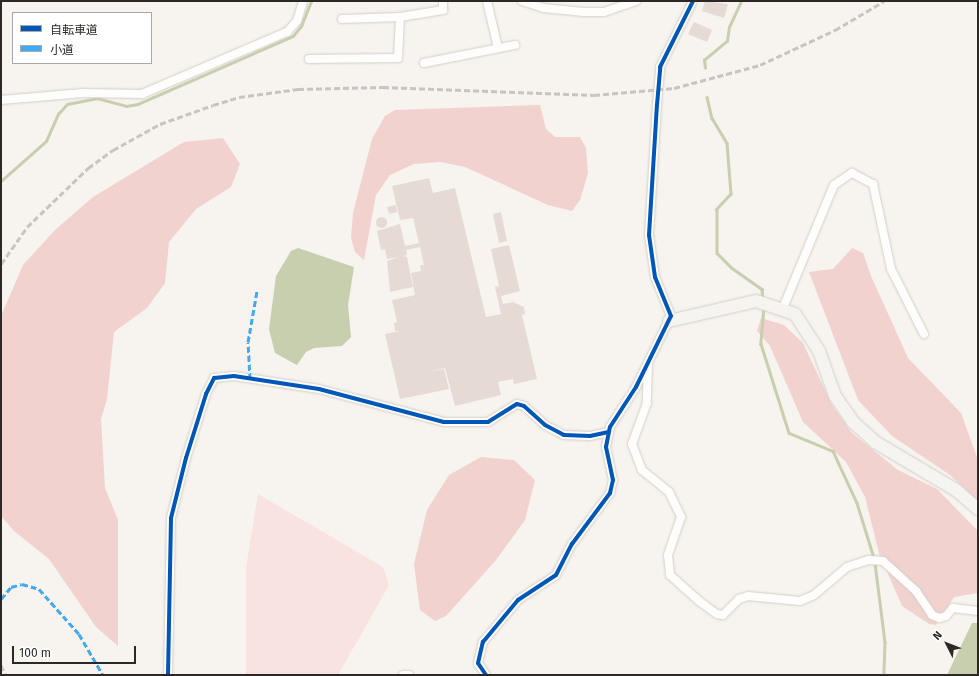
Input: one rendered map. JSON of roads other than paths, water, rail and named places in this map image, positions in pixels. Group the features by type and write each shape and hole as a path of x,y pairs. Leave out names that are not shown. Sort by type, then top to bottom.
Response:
{"street":[{"path":"1,100 84,93 142,94 287,32 297,21 303,1"},
{"path":"342,19 400,17 443,10 444,1"},
{"path":"487,1 498,48"},
{"path":"522,1 604,12 636,1"},
{"path":"486,675 478,663 483,642 518,600 556,575 572,544 610,493 613,480 606,447 609,432 648,364 671,316 655,277 649,235 657,105 660,67 693,1"},
{"path":"309,60 398,58 400,17"},
{"path":"424,63 515,45"},
{"path":"783,308 834,185 852,173 872,184 890,270 924,334"},
{"path":"669,321 756,301 783,308 795,314 819,351 835,396 853,422 875,442 956,490 978,509"},
{"path":"648,364 647,403 632,444 642,470 669,492 681,517 668,555 670,575 699,601 717,614 723,614 739,599 748,596 800,601 814,595 847,567 869,560 882,561 916,591 932,615 939,618 946,616 953,608 978,611"},
{"path":"168,675 171,518 186,458 206,394 214,378 234,376 319,389 444,422 488,422 517,404 524,406 545,425 564,434 590,436 609,432"},
{"path":"403,675 409,675"}],"waterway":[{"path":"1,181 46,141 58,114 67,104 97,98 126,106 138,104 293,36 301,26 311,1"},
{"path":"705,68 704,60 727,41 729,27 741,1"},
{"path":"707,97 712,118 727,143 731,194 717,209 717,253 732,268 762,289 763,300"},
{"path":"764,307 761,344 789,433 833,451 857,503 874,558"},
{"path":"875,563 885,642 884,675"}],"railway":[{"path":"1,264 27,227 88,168 113,150 160,124 239,97 298,89 383,87 594,95 674,88 760,65 835,30 884,1"},
{"path":"1,665 6,675"}]}
